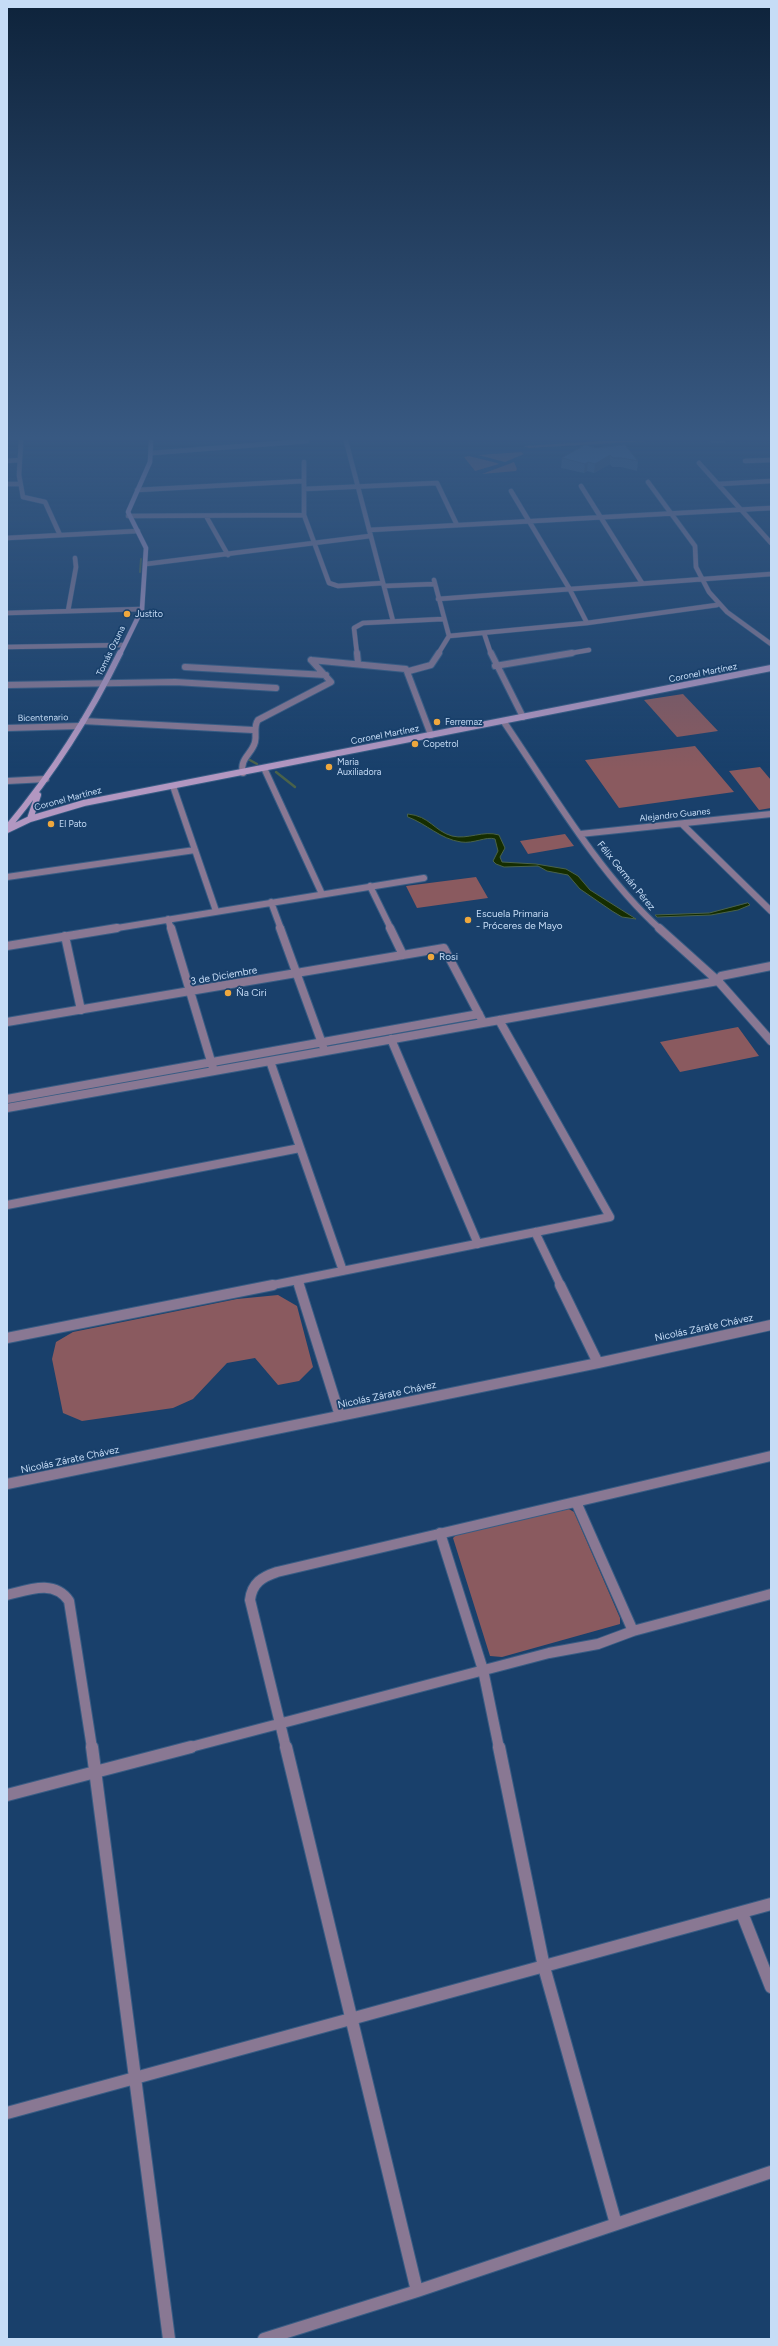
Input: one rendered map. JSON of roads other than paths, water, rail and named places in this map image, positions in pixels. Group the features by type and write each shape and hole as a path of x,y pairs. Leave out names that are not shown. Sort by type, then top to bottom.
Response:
{"street":[{"name":"Tomás Ozuna","path":"7,829 39,790 107,680 142,609 146,550"},
{"path":"225,550 228,555"},
{"path":"146,564 258,550"},
{"path":"318,550 330,584 338,586 434,582 443,619 449,636"},
{"path":"374,550 393,621"},
{"path":"547,550 569,588 587,623"},
{"path":"622,550 642,583"},
{"path":"697,550 695,565 701,579 717,605 771,644"},
{"path":"68,611 76,567 75,558"},
{"path":"438,599 771,574"},
{"path":"449,636 587,623 717,605"},
{"path":"7,613 142,609"},
{"path":"358,663 354,628 363,623 443,619"},
{"path":"484,633 496,666 523,717"},
{"path":"243,773 242,762 255,742 253,730 258,720 330,683 331,680 311,660 358,663 406,669 409,671 431,665 449,636"},
{"path":"7,647 124,645"},
{"path":"496,666 589,650"},
{"path":"185,667 326,675"},
{"name":"Coronel Martínez","path":"7,829 30,819 84,803 504,722 771,668"},
{"path":"409,671 431,735"},
{"path":"7,685 107,680 245,685 276,688"},
{"path":"83,721 253,730"},
{"name":"Félix Germán Pérez","path":"504,722 580,834 639,910 718,982 771,1041"},
{"name":"Bicentenario","path":"7,728 79,726"},
{"path":"264,768 322,894"},
{"path":"7,781 46,779"},
{"path":"173,786 216,911"},
{"name":"Tomás Ozuna","path":"30,819 39,790"},
{"name":"Alejandro Guanes","path":"580,834 771,814"},
{"path":"682,824 771,911"},
{"path":"7,877 195,850"},
{"path":"7,946 424,878"},
{"path":"370,886 403,955"},
{"path":"271,902 325,1051"},
{"path":"168,919 214,1071"},
{"path":"65,936 81,1010"},
{"name":"3 de Diciembre","path":"7,1022 444,948 479,1014"},
{"path":"7,1108 483,1022 718,982 721,976 771,966"},
{"path":"7,1099 479,1014 483,1022"},
{"path":"7,1338 610,1217 499,1020"},
{"path":"391,1039 478,1244"},
{"path":"270,1061 343,1271"},
{"path":"7,1205 300,1148"},
{"path":"535,1232 598,1363"},
{"path":"298,1280 340,1416"},
{"name":"Nicolás Zárate Chávez","path":"7,1484 598,1363 771,1325"},
{"path":"417,2291 354,2018 280,1724 250,1600 250,1592 255,1582 264,1576 277,1572 771,1456"},
{"path":"576,1502 633,1631"},
{"path":"440,1533 483,1670 544,1967 616,2224"},
{"path":"7,1595 54,1588 62,1590 69,1601 96,1772 169,2339"},
{"path":"7,1795 549,1653 598,1644 633,1631 771,1594"},
{"path":"7,2113 771,1904"},
{"path":"742,1913 771,1987"},
{"path":"264,2339 417,2291 771,2172"}],"waterway":[{"path":"140,572 141,559"},
{"path":"248,759 257,764"},
{"path":"276,772 295,787"}],"place":[{"name":"Justito","path":"127,614"},
{"name":"Ferremaz","path":"437,722"},
{"name":"Copetrol","path":"415,744"},
{"name":"Maria Auxiliadora","path":"329,767"},
{"name":"El Pato","path":"51,824"},
{"name":"Escuela Primaria - Próceres de Mayo","path":"468,920"},
{"name":"Rosi","path":"431,957"},
{"name":"Ña Ciri","path":"228,993"}]}
